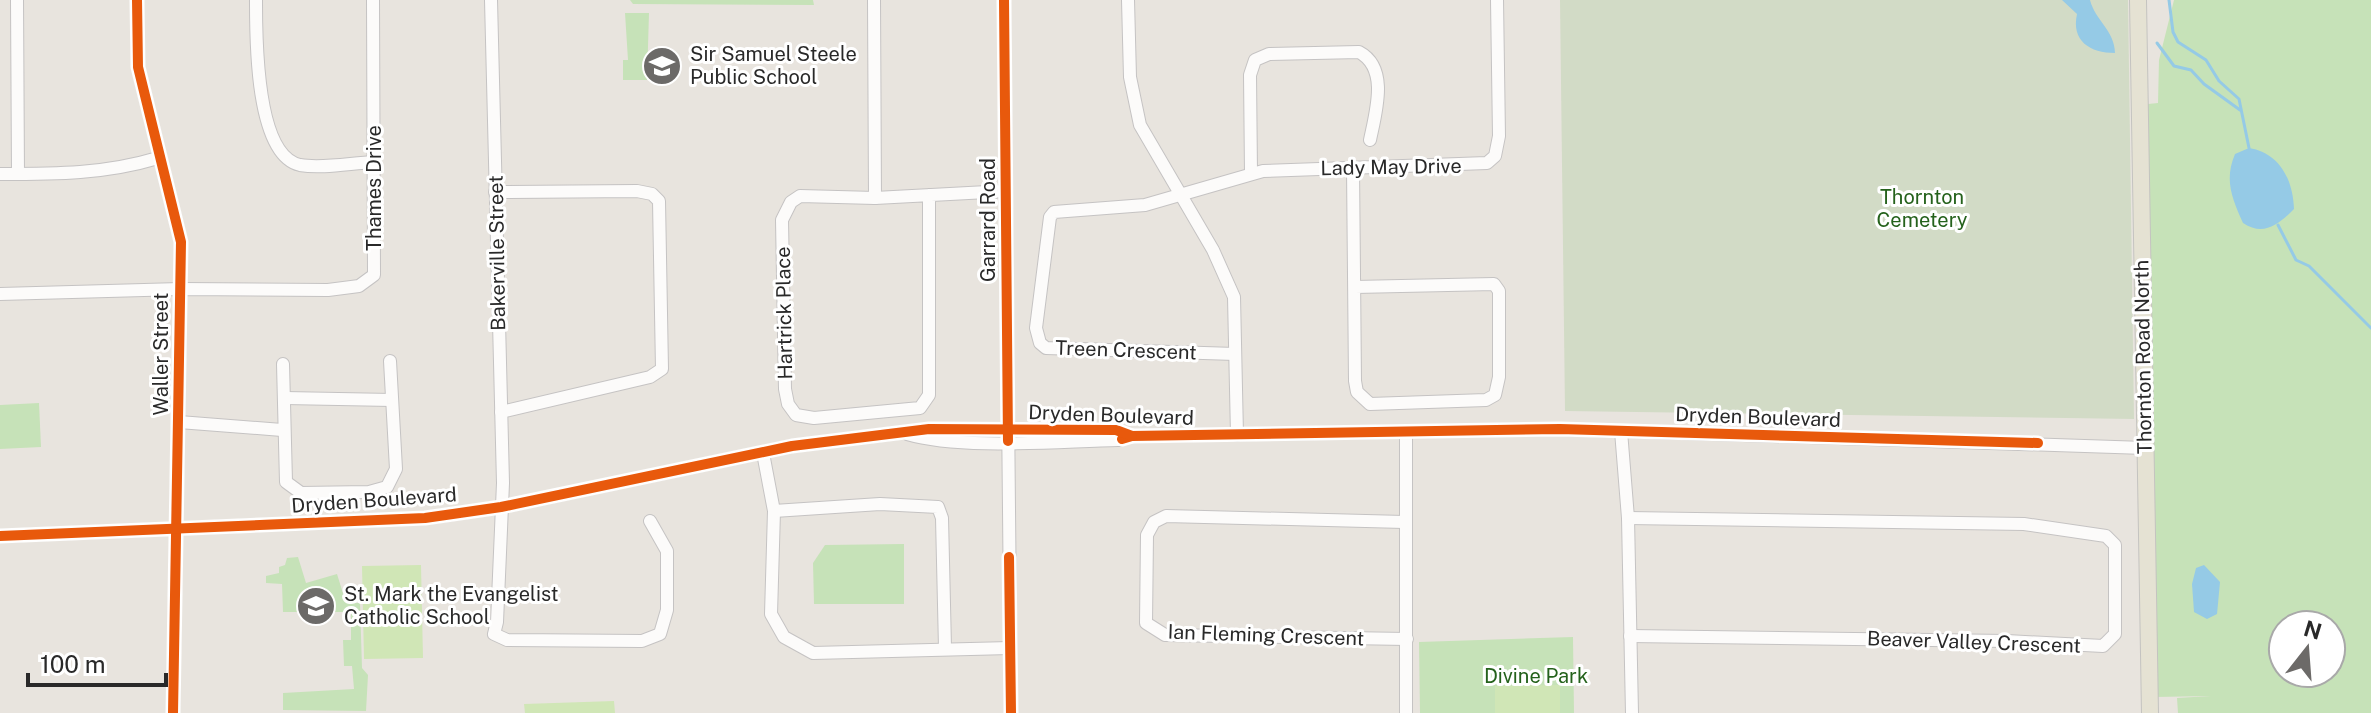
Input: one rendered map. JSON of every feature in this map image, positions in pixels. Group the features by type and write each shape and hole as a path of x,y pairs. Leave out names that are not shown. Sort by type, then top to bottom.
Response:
{"main road":[{"name":"Thornton Road North","path":"2138,0 2150,713"}],"street":[{"path":"17,0 18,174"},
{"name":"Waller Street","path":"137,0 138,67 181,242 173,713"},
{"path":"256,0 261,91 272,138 282,156 299,165 374,162"},
{"name":"Thames Drive","path":"180,289 328,290 359,286 374,275 373,0"},
{"name":"Bakerville Street","path":"491,0 501,412 501,507 494,634 507,640 642,641 660,634 667,610 667,551 650,521"},
{"path":"874,0 875,198"},
{"name":"Garrard Road","path":"1004,0 1011,713"},
{"path":"1128,0 1132,99 1151,148 1213,250 1234,297 1237,435"},
{"name":"Lady May Drive","path":"1179,195 1251,173 1487,163 1495,156 1499,136 1497,0"},
{"path":"1251,173 1250,75 1255,60 1269,54 1359,52 1371,58 1376,68 1377,108 1370,140"},
{"path":"0,174 91,173 118,170 158,158"},
{"path":"1353,168 1355,381 1361,398 1370,404 1444,403 1486,400 1495,395 1499,377 1499,291 1494,284 1355,287"},
{"path":"495,192 637,191 652,194 659,201 662,369 650,377 501,412"},
{"name":"Hartrick Place","path":"929,195 929,395 920,408 814,418 796,415 788,404 785,389 782,220 791,202 800,196 875,198 929,195 1006,191"},
{"name":"Treen Crescent","path":"1179,195 1145,205 1054,212 1050,217 1038,293 1037,336 1040,343 1051,350 1235,354"},
{"path":"0,294 180,289"},
{"path":"283,364 285,398 282,430 286,482 301,493 369,492 387,487 396,469 390,361"},
{"path":"285,398 392,400"},
{"path":"179,422 282,430"},
{"name":"Dryden Boulevard","path":"0,536 178,526 425,518 501,507 792,446 907,434 927,440 1116,430 1132,436 1560,429 2145,448"},
{"path":"1621,431 1628,518 1632,713"},
{"path":"1406,433 1406,713"},
{"path":"763,453 774,511 771,614 784,637 813,653 1010,648"},
{"path":"774,511 880,504 938,507 942,518 945,648"},
{"name":"Ian Fleming Crescent","path":"1404,522 1166,516 1154,522 1147,535 1146,623 1165,635 1407,639"},
{"name":"Beaver Valley Crescent","path":"1628,518 2024,524 2106,536 2115,545 2115,634 2103,646 2007,641 1630,636"}],"green space":[{"path":"630,0 813,0 814,5 633,4"},
{"name":"Thornton Cemetery","path":"1560,0 2128,0 2134,419 1565,411"},
{"path":"2174,0 2371,0 2371,713 2178,713 2177,698 2211,696 2154,697 2148,104 2158,103 2159,60"},
{"path":"625,13 649,13 647,80 623,80 623,60 628,60"},
{"path":"39,403 41,447 0,449 0,405"},
{"path":"904,544 904,604 814,604 813,563 825,545"},
{"path":"298,557 306,583 337,574 346,603 360,603 362,668 368,675 366,711 283,710 283,693 354,689 352,666 344,666 343,640 351,640 351,612 283,612 282,584 266,583 266,576 279,573 279,567 285,565 287,558"},
{"path":"421,565 423,658 364,659 362,566"},
{"name":"Divine Park","path":"1573,637 1574,713 1420,713 1419,642"},
{"path":"1560,685 1560,713 1495,713 1495,686"},
{"path":"614,701 615,713 525,713 524,704"}],"water":[{"path":"2062,0 2090,0 2112,38 2115,53 2098,51 2084,44 2077,31 2077,14"},
{"path":"2249,148 2277,162 2287,178 2293,198 2294,209 2277,224 2264,229 2243,223 2231,189 2230,172 2235,154"},
{"path":"2204,565 2220,582 2217,614 2207,619 2194,612 2192,584 2196,568"}],"waterway":[{"path":"2169,0 2173,32 2178,42 2206,60 2219,81 2239,99 2249,148"},
{"path":"2157,43 2174,66 2191,70 2204,84 2240,110"},
{"path":"2278,225 2296,260 2309,266 2371,328"}],"cycle path":[{"path":"137,0 138,67 181,242 173,713"},
{"path":"1004,0 1008,441"},
{"path":"0,536 425,518 501,507 792,446 929,429 1116,430 1132,436"},
{"path":"1122,439 1132,436 1560,429 2038,443"},
{"path":"1009,557 1011,713"}],"place":[{"name":"Sir Samuel Steele Public School","path":"662,66"},
{"name":"St. Mark the Evangelist Catholic School","path":"316,606"}]}
